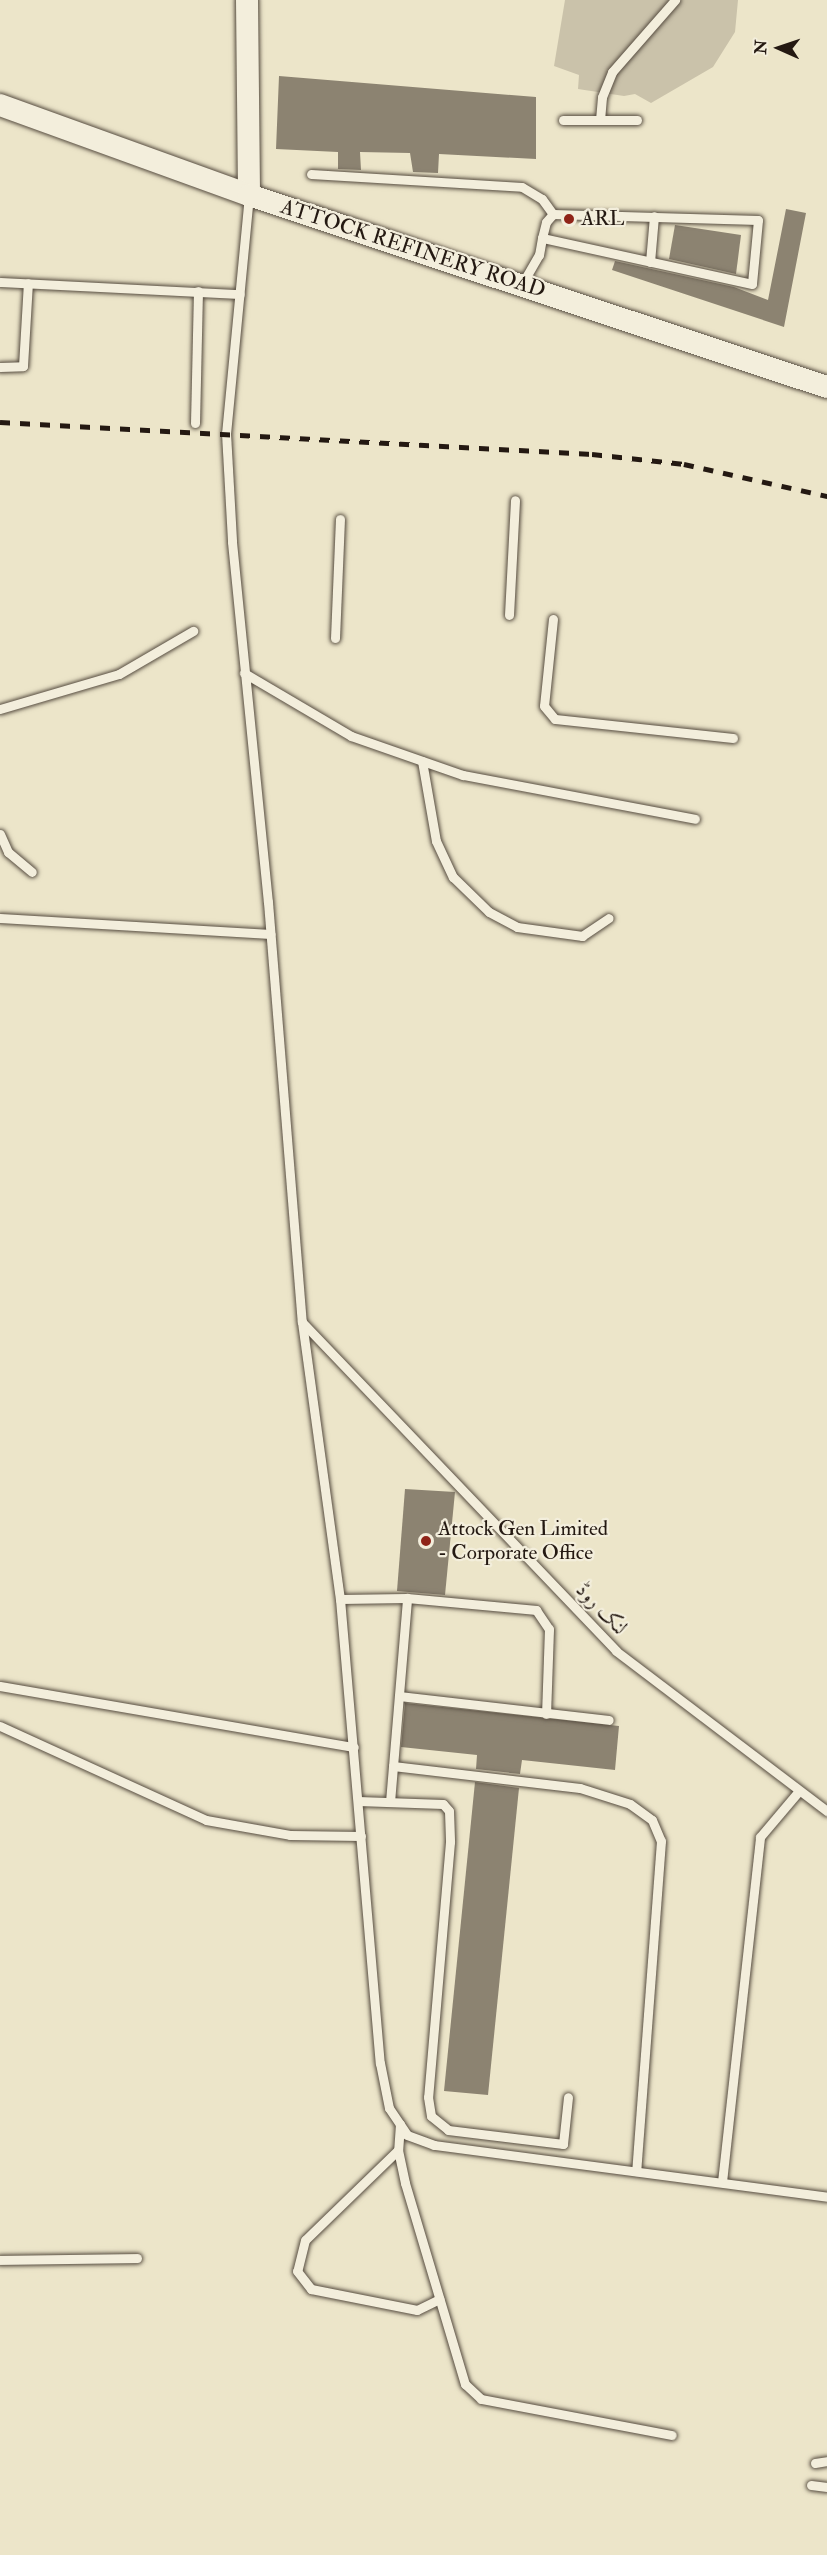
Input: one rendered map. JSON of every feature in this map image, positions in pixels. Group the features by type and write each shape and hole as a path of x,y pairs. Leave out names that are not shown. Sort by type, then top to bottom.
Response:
{"street":[{"path":"247,0 249,195"},
{"name":"ATTOCK REFINERY ROAD","path":"0,105 249,195 827,387"}],"lane":[{"path":"600,120 602,97 612,72 675,0"},
{"path":"563,120 637,120"},
{"path":"311,174 522,187 542,199 553,214"},
{"path":"249,195 226,434 244,674 271,934 303,1322 340,1599 380,2063 389,2108 407,2135 434,2145 827,2197"},
{"path":"521,285 539,255 542,238 546,222 553,214 758,220 752,284 542,238"},
{"path":"650,262 654,216"},
{"path":"0,282 240,294"},
{"path":"0,367 23,366 28,284"},
{"path":"195,423 198,291"},
{"path":"510,615 515,500"},
{"path":"335,638 340,519"},
{"path":"553,619 544,706 555,719 733,738"},
{"path":"0,709 119,674 193,631"},
{"path":"244,674 351,736 464,775 695,819"},
{"path":"422,761 436,841 453,878 489,912 517,927 582,936 609,918"},
{"path":"0,834 8,852 32,872"},
{"path":"0,918 271,934"},
{"name":"لنک روڈ","path":"303,1322 616,1651 798,1792 827,1811"},
{"path":"340,1599 407,1598 528,1609 541,1614 549,1629 550,1646 546,1714"},
{"path":"390,1802 407,1598"},
{"path":"0,1686 354,1747"},
{"path":"399,1696 609,1720"},
{"path":"0,1726 206,1820 290,1835 361,1836"},
{"path":"393,1766 580,1788 630,1804 652,1820 661,1841 636,2171"},
{"path":"722,2182 760,1837 798,1792"},
{"path":"358,1801 443,1804 449,1811 450,1842 428,2097 431,2116 448,2130 563,2144 568,2097"},
{"path":"400,2124 398,2150 465,2384 481,2399 672,2435"},
{"path":"398,2150 305,2240 297,2271 311,2289 417,2310 440,2299"},
{"path":"0,2260 137,2258"},
{"path":"815,2463 827,2461"},
{"path":"811,2485 827,2487"}],"shaded area":[{"path":"565,0 738,0 735,32 713,67 651,103 635,94 624,96 578,89 579,75 554,66"}],"building":[{"path":"279,76 536,97 536,159 439,154 438,173 413,172 410,153 360,152 361,170 338,169 338,152 276,149"},
{"path":"786,209 806,213 784,327 612,270 615,261 734,287 768,300"},
{"path":"675,225 741,235 736,274 669,259"},
{"name":"Attock Gen Limited - Corporate Office","path":"405,1489 455,1492 445,1595 397,1591"},
{"path":"405,1703 619,1726 615,1770 522,1760 520,1774 476,1769 477,1755 401,1747"},
{"path":"475,1782 519,1788 488,2095 444,2091"}],"railway":[{"path":"0,422 592,454 684,464 827,496"}],"place":[{"name":"ARL","path":"569,219"},
{"name":"Attock Gen Limited - Corporate Office","path":"426,1541"}]}
